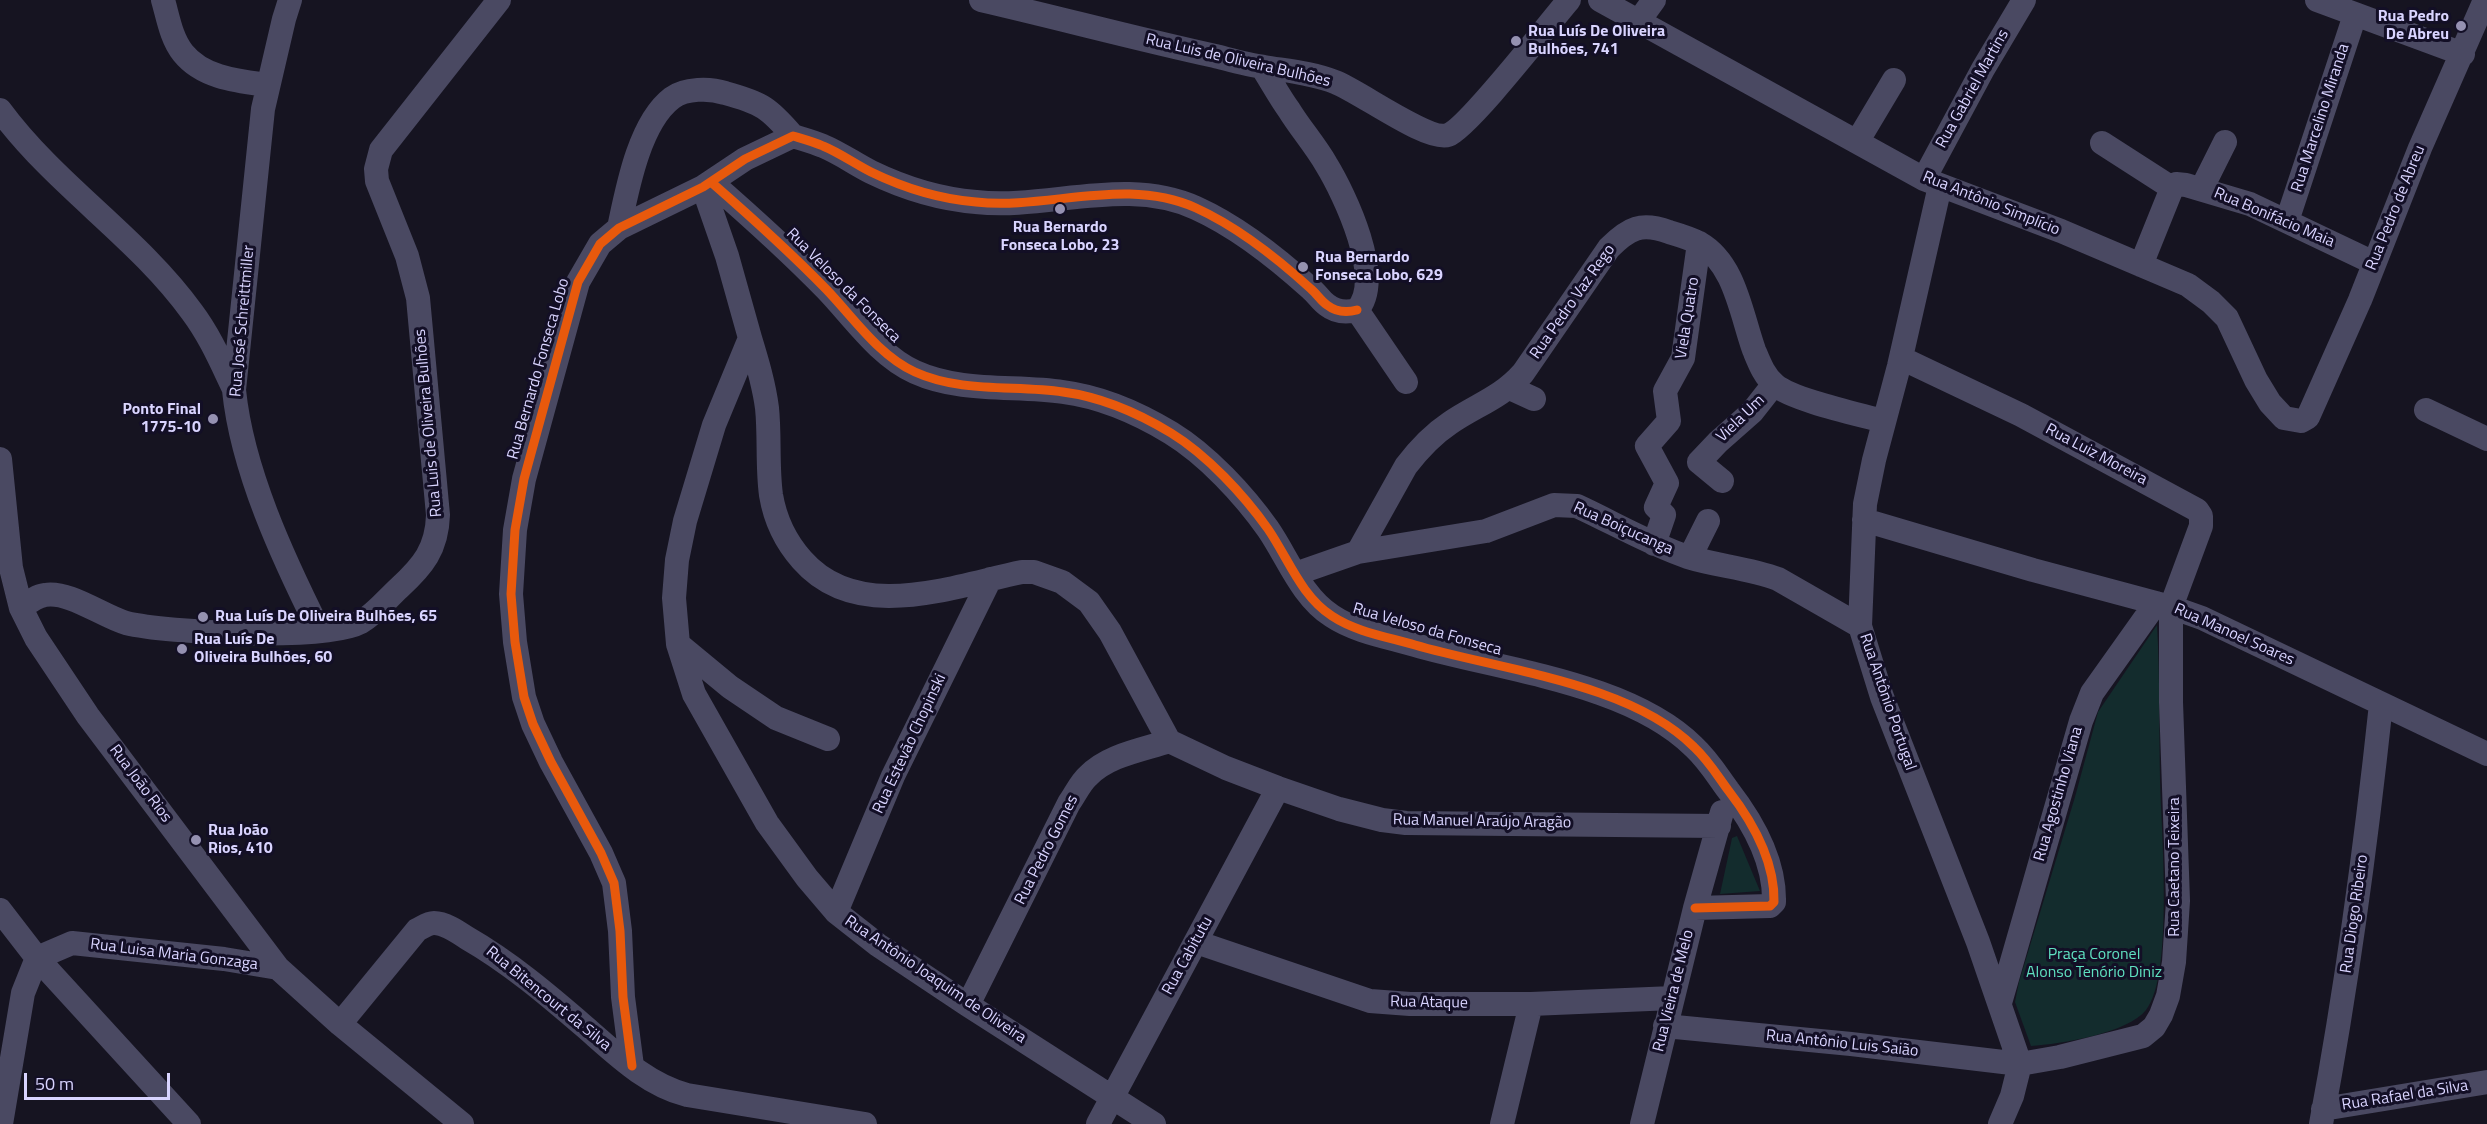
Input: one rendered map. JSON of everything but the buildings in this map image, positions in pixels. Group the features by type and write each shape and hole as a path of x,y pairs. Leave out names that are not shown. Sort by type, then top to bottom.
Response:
{"street":[{"path":"164,0 172,33 182,52 198,66 234,81 268,85"},
{"name":"Rua José Schreittmiller","path":"290,0 263,108 234,390 244,448 276,536 319,630"},
{"name":"Rua Luis de Oliveira Bulhões","path":"21,608 44,595 57,595 128,623 181,631 281,633 351,626 372,614 405,583 430,553 435,542 438,515 418,298 407,256 377,181 376,169 381,150 498,0"},
{"name":"Rua Luis de Oliveira Bulhões","path":"981,0 1262,67 1313,75 1335,82 1428,133 1443,136 1456,130 1481,104 1569,0"},
{"name":"Rua Antônio Simplício","path":"1600,0 1932,182 2051,227 2188,285 2211,302 2227,318 2256,380 2270,403 2284,418 2301,421 2308,417"},
{"path":"1638,22 1654,0"},
{"name":"Rua Gabriel Martins","path":"1932,182 1983,69 2024,0"},
{"path":"2317,0 2463,54"},
{"name":"Rua Pedro de Abreu","path":"2308,417 2420,148 2485,0"},
{"name":"Rua Marcelino Miranda","path":"2287,221 2355,15"},
{"path":"619,228 629,182 645,135 659,111 672,98 684,92 720,91 750,100 773,112 793,136 823,146 872,173 918,191 952,199 1002,203 1096,194 1126,195 1163,198 1194,207 1248,238 1311,289 1327,305 1347,312 1357,310 1364,302 1368,274 1360,242 1326,164 1262,67"},
{"path":"1857,142 1894,80"},
{"path":"0,110 14,129 70,189 135,248 173,288 213,343 234,390"},
{"name":"Rua Bernardo Fonseca Lobo","path":"632,1066 623,997 620,931 614,883 601,853 551,762 533,724 524,697 514,642 511,594 515,530 524,479 578,282 600,244 619,228 707,185 746,159 793,136"},
{"path":"2202,188 2225,142"},
{"path":"2102,143 2172,188 2141,265"},
{"name":"Rua Antônio Portugal","path":"1932,182 1901,358 1874,460 1864,520 1860,626 1882,697 2000,1003 2020,1064"},
{"name":"Rua Bonifácio Maia","path":"2172,188 2180,184 2202,188 2250,204 2374,263"},
{"path":"707,185 763,381 772,496 780,527 794,551 810,569 837,588 863,594 918,595 1022,572 1034,572 1062,582 1089,602 1110,632 1169,741"},
{"name":"Rua Veloso da Fonseca","path":"707,185 773,237 898,363 916,373 942,381 1078,395 1116,405 1172,433 1217,471 1254,511 1268,529 1295,574 1324,611 1349,625 1429,649 1611,697 1646,712 1693,746 1748,816 1766,857 1774,902 1770,906 1695,908"},
{"name":"Rua Pedro Vaz Rego","path":"1358,552 1406,466 1425,442 1450,423 1510,388 1523,373 1609,248 1625,232 1636,227 1664,230 1699,243 1722,263 1758,360 1774,384"},
{"name":"Viela Quatro","path":"1654,544 1664,515 1656,507 1667,483 1647,446 1669,421 1665,391 1683,358 1699,243"},
{"path":"1357,310 1406,382"},
{"name":"Rua Antônio Joaquim de Oliveira","path":"750,338 714,425 685,521 677,560 674,598 678,644 694,694 752,799 807,878 836,912 879,945 968,1005 1154,1124"},
{"name":"Rua Luiz Moreira","path":"1901,358 2021,415 2197,510 2201,516 2201,526 2163,605"},
{"path":"1774,384 1826,405 1883,421"},
{"name":"Viela Um","path":"1722,481 1700,463 1706,454 1752,412 1774,384"},
{"path":"1510,388 1534,399"},
{"path":"2426,410 2487,439"},
{"name":"Rua João Rios","path":"0,459 11,568 21,608 36,638 88,716 278,968 340,1024 462,1124"},
{"name":"Rua Boiçucanga","path":"1295,574 1358,552 1486,531 1567,498 1577,506 1654,544 1690,557 1778,579 1860,626"},
{"name":"Rua Manoel Soares","path":"1864,520 2033,570 2163,605 2281,654 2487,754"},
{"path":"1690,557 1708,521"},
{"name":"Rua Estevão Chopinski","path":"836,912 893,776 990,579"},
{"name":"Rua Agostinho Viana","path":"2000,1003 2091,693 2163,605"},
{"name":"Rua Caetano Teixeira","path":"2020,1064 2060,1057 2143,1036 2158,1021 2168,996 2178,901 2171,702 2163,605"},
{"path":"678,644 730,687 776,718 828,739"},
{"name":"Rua Diogo Ribeiro","path":"2322,1117 2350,949 2382,704"},
{"name":"Rua Manuel Araújo Aragão","path":"1169,741 1226,768 1278,788 1338,809 1382,820 1406,823 1719,826"},
{"name":"Rua Pedro Gomes","path":"968,1005 1069,803 1087,776 1122,755 1169,741"},
{"name":"Rua Cabitutu","path":"1098,1124 1278,788"},
{"name":"Rua Vieira de Melo","path":"1642,1124 1695,908 1728,789"},
{"path":"0,910 38,958 189,1124"},
{"name":"Rua Bitencourt da Silva","path":"340,1024 417,930 426,924 435,923 449,927 486,949 555,1001 632,1066 661,1086 687,1095 865,1124"},
{"name":"Rua Ataque","path":"1196,942 1370,1002 1531,1004 1672,998"},
{"name":"Rua Luisa Maria Gonzaga","path":"38,958 72,943 224,959 278,968"},
{"path":"1,1124 23,993 38,958"},
{"path":"1502,1124 1531,1004"},
{"name":"Rua Antônio Luis Saião","path":"1665,1026 1851,1044 2020,1064"},
{"path":"2000,1124 2012,1096 2020,1064"},
{"name":"Rua Rafael da Silva","path":"2322,1117 2487,1082"}],"green space":[{"name":"Praça Coronel Alonso Tenório Diniz","path":"2157,625 2164,900 2160,966 2155,992 2146,1010 2125,1025 2076,1040 2031,1046 2015,1002 2019,982 2098,712"},
{"path":"1737,836 1760,891 1720,894 1732,838"}],"cycle path":[{"path":"632,1066 623,997 620,931 614,883 601,853 533,724 524,697 515,642 511,594 515,530 524,479 578,282 600,244 619,228 703,187 745,159 793,136 816,143 896,183 949,198 1003,203 1114,194 1169,199 1196,208 1242,234 1285,266 1330,307 1341,311 1357,310"},
{"path":"711,182 798,261 867,335 902,365 933,379 951,383 1045,390 1092,398 1133,413 1185,442 1236,489 1268,529 1303,587 1321,608 1341,622 1383,637 1563,681 1636,708 1667,725 1694,747 1716,773 1753,828 1771,872 1774,902 1770,906 1695,908"}],"place":[{"name":"Rua Pedro De Abreu","path":"2461,26"},
{"name":"Rua Luís De Oliveira Bulhões, 741","path":"1516,41"},
{"name":"Rua Bernardo Fonseca Lobo, 23","path":"1060,209"},
{"name":"Rua Bernardo Fonseca Lobo, 629","path":"1303,267"},
{"name":"Ponto Final 1775-10","path":"213,419"},
{"name":"Rua Luís De Oliveira Bulhões, 65","path":"203,617"},
{"name":"Rua Luís De Oliveira Bulhões, 60","path":"182,649"},
{"name":"Rua João Rios, 410","path":"196,840"}]}
